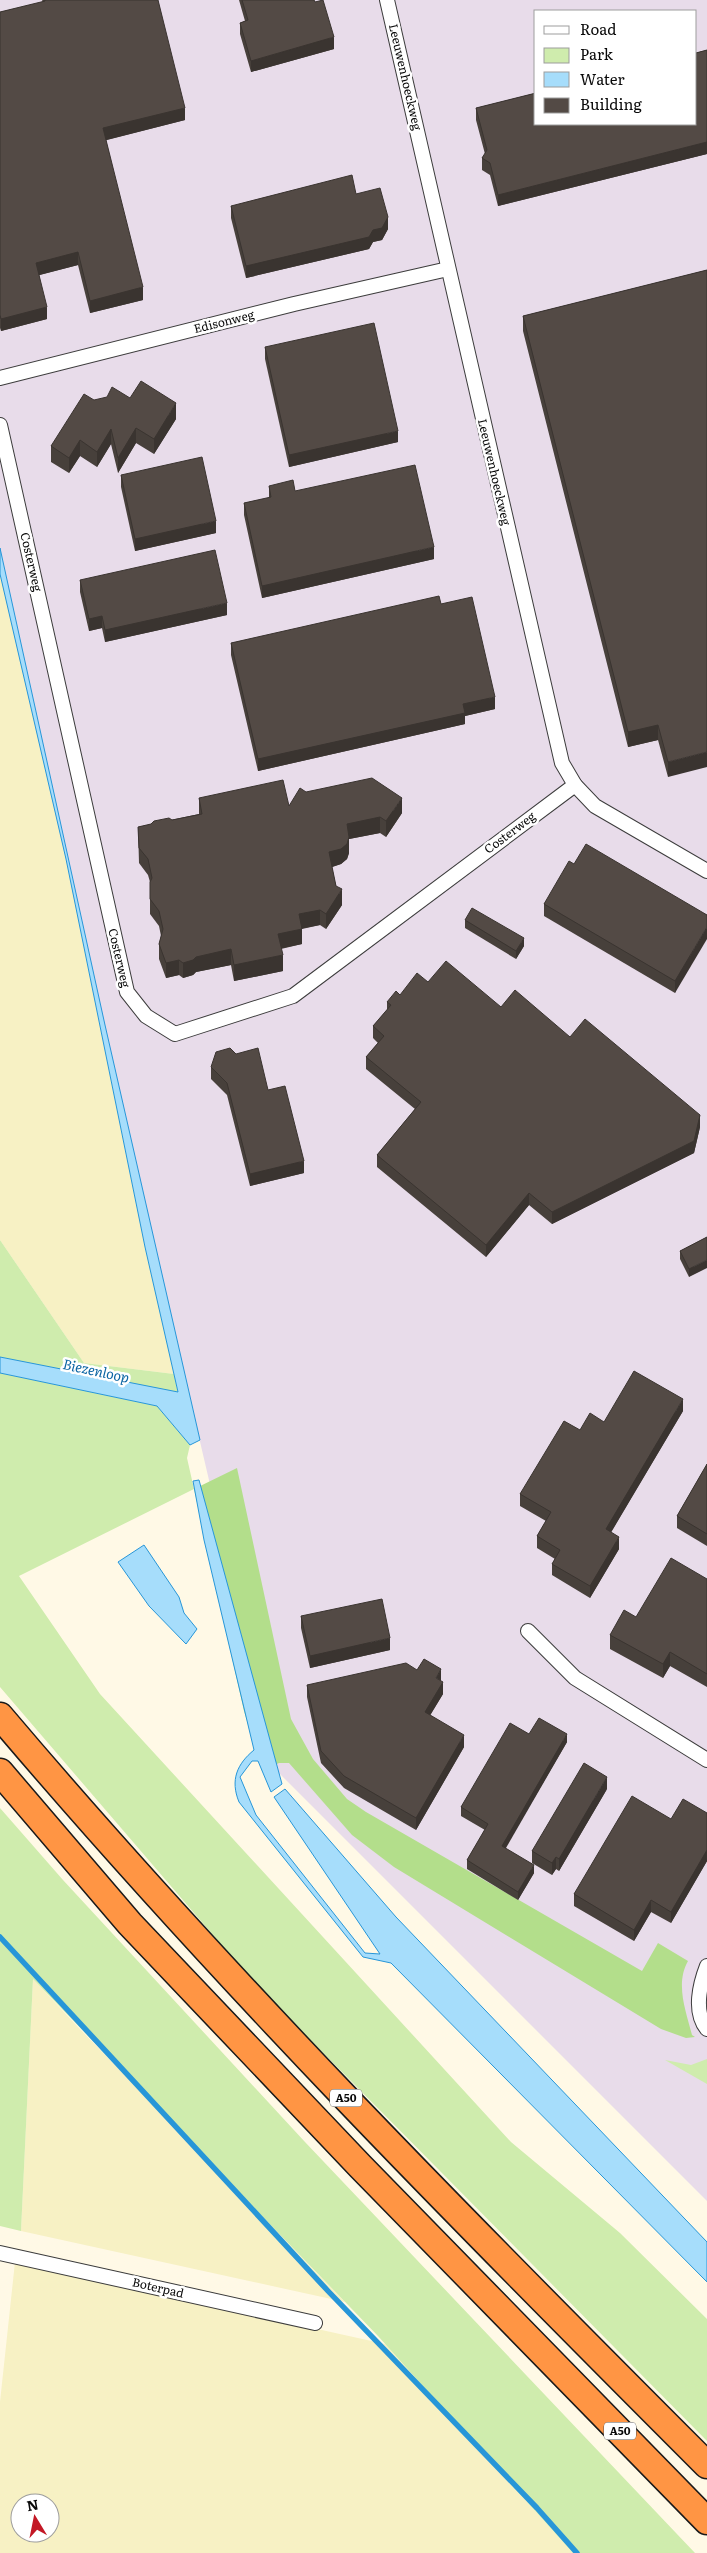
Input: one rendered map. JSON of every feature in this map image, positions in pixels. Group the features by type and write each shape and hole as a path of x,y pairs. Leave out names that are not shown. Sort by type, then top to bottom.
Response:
{"highway":[{"name":"A50","path":"0,1716 94,1826 259,2008 389,2143 707,2465"},
{"name":"A50","path":"0,1772 157,1952 360,2166 707,2521"}],"street":[{"name":"Leeuwenhoeckweg","path":"387,0 562,763 575,785 595,806 707,871"},
{"name":"Edisonweg","path":"0,378 294,304 448,269"},
{"name":"Costerweg","path":"0,425 127,992 146,1016 175,1034 293,996 575,785"},
{"path":"528,1631 575,1678 707,1760"},
{"path":"707,1966 700,1986 699,2006 702,2023 707,2029"},
{"name":"Boterpad","path":"0,2253 316,2324"}],"shaded area":[{"path":"0,0 707,0 707,2201 277,1771 0,586"},
{"path":"0,574 66,859 145,1247 174,1374 84,1363 0,1240"},
{"path":"33,1979 77,2026 345,2302 21,2231"},
{"path":"15,2262 385,2344 573,2553 0,2553 0,2402"}],"green space":[{"path":"0,1240 84,1363 174,1374 178,1393 0,1357"},
{"path":"0,1373 157,1406 190,1445 187,1458 194,1489 19,1576 100,1694 511,2142 620,2233 707,2319 707,2441 255,1984 0,1687"},
{"path":"237,1468 291,1719 313,1759 347,1799 366,1812 642,1971 658,1943 688,1961 682,1979 682,1988 687,2017 692,2035 695,2037 686,2038 661,2029 394,1867 352,1835 289,1763 279,1763 262,1771 244,1711 194,1489"},
{"path":"0,1808 63,1880 305,2142 695,2553 573,2553 378,2336 33,1979 21,2231 0,2226"},
{"path":"707,2059 707,2084 665,2060 691,2065"}],"water":[{"path":"0,548 105,1025 200,1440 190,1445 157,1406 0,1373 0,1357 178,1392 145,1247 66,859 0,574"},
{"path":"199,1480 282,1784 271,1792 258,1761 252,1761 240,1777 256,1815 365,1953 380,1954 274,1797 285,1789 396,1917 707,2242 707,2282 391,1963 363,1957 239,1802 235,1787 237,1773 243,1761 254,1750 204,1540 193,1481"},
{"path":"144,1545 179,1597 184,1613 197,1629 186,1644 149,1606 118,1562"}],"building":[{"path":"45,0 158,0 185,108 103,128 143,287 90,301 78,252 36,263 47,307 1,319 0,12"},
{"path":"242,0 314,0 315,2 323,0 334,37 251,61 240,23 248,20"},
{"path":"707,50 707,142 498,195 490,163 482,158 487,150 476,108 534,94 534,125 697,125 697,53"},
{"path":"352,175 356,194 380,188 388,217 382,228 373,230 369,237 246,266 231,206"},
{"path":"707,270 707,752 668,762 658,725 628,732 523,316"},
{"path":"374,323 398,431 289,455 265,347"},
{"path":"141,381 176,403 154,439 136,428 118,458 111,429 97,452 80,440 69,458 51,446 84,394 94,400 107,397 112,387 130,398"},
{"path":"202,457 216,521 135,539 121,475"},
{"path":"415,465 434,547 262,586 244,503 271,497 269,486 293,480 295,491"},
{"path":"215,550 227,603 105,630 102,616 89,619 80,580"},
{"path":"439,596 441,604 472,597 495,697 463,704 465,713 258,759 231,643"},
{"path":"372,778 402,798 386,821 380,817 347,824 349,837 347,844 341,849 329,852 336,886 342,889 326,914 320,910 299,914 302,929 278,934 283,955 234,965 231,949 196,957 183,963 179,960 166,963 159,944 163,929 159,911 150,899 150,882 152,878 148,859 139,848 138,827 151,824 154,821 169,818 172,820 202,814 199,798 283,780 289,806 300,788 306,792"},
{"path":"586,844 707,915 707,927 675,981 544,904 569,861 574,864"},
{"path":"472,908 524,938 516,951 465,920"},
{"path":"446,961 501,1007 515,990 570,1037 585,1019 700,1115 694,1141 552,1212 529,1193 486,1245 377,1155 421,1102 366,1057 384,1036 373,1026 391,1005 387,1002 396,991 400,995 417,973 428,982"},
{"path":"230,1048 236,1054 258,1048 268,1090 285,1086 304,1161 250,1174 227,1083 211,1067 216,1052"},
{"path":"707,1237 707,1260 689,1269 680,1251"},
{"path":"634,1371 683,1399 606,1529 619,1537 590,1586 552,1564 560,1550 537,1536 551,1512 520,1494 564,1421 580,1430 590,1413 604,1422"},
{"path":"707,1464 707,1534 677,1516"},
{"path":"671,1558 707,1579 707,1674 670,1652 663,1664 610,1635 624,1610 636,1617"},
{"path":"382,1599 390,1638 310,1656 301,1616"},
{"path":"424,1659 441,1669 436,1678 443,1682 425,1712 464,1735 416,1818 344,1776 321,1751 307,1685 406,1663 417,1670"},
{"path":"539,1718 567,1734 502,1846 534,1865 518,1892 467,1860 488,1824 461,1807 510,1723 529,1734"},
{"path":"584,1763 607,1777 559,1859 556,1857 552,1863 532,1851"},
{"path":"632,1796 671,1819 683,1799 707,1813 707,1850 671,1912 651,1900 634,1930 574,1894"}],"waterway":[{"path":"0,1937 328,2291 537,2508 577,2553"}],"water label":[{"name":"Biezenloop","path":"96,1371"}]}
